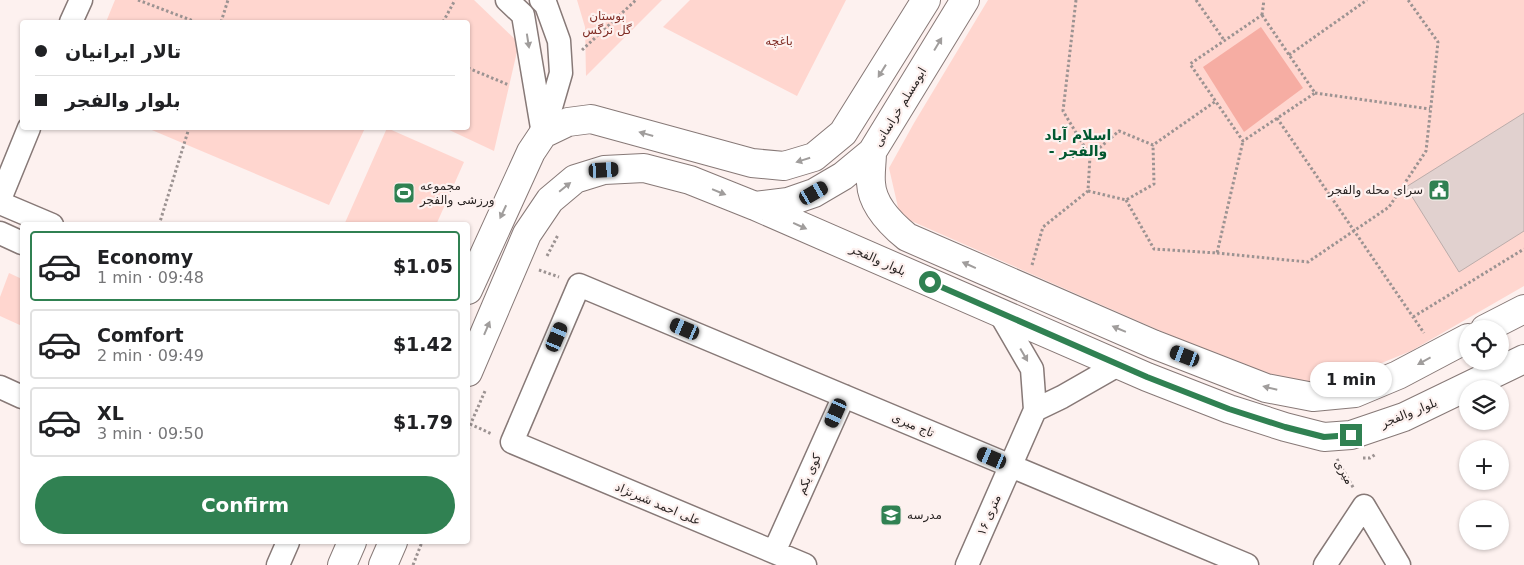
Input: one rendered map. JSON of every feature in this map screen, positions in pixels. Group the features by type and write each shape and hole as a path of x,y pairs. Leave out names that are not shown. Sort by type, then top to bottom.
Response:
{"main road":[{"path":"470,286 531,152 543,134 568,122 591,118 752,163 784,166 814,157 843,133 926,0"},
{"name":"ابومسلم خراسانی","path":"755,206 788,202 814,193 843,176 872,152 965,0"},
{"path":"872,152 870,185 877,202 890,223 907,237 1153,344 1266,388 1313,397 1355,392 1398,376 1459,342"},
{"name":"بلوار والفجر","path":"477,380 527,234 550,200 575,179 604,170 644,168 690,180 755,206 1118,364 1229,409 1285,427 1327,448 1351,435 1404,417 1480,382 1524,358"},
{"path":"1503,320 1524,309"},
{"path":"342,565 351,544"},
{"path":"383,565 392,544"}],"street":[{"path":"73,20 81,0"},
{"path":"507,0 524,15 543,134"},
{"path":"541,0 546,5 558,41 560,72 543,134"},
{"path":"28,130 0,201 46,222"},
{"path":"0,233 20,242"},
{"name":"تاج میری","path":"512,442 579,285 1247,565"},
{"path":"999,312 1032,369 1034,410 1062,397 1118,364"},
{"path":"0,387 20,396"},
{"name":"کوی یکم","path":"774,552 844,396"},
{"name":"۱۶ متری","path":"967,565 1034,410"},
{"name":"علی احمد شیرنژاد","path":"512,442 805,565"},
{"path":"1325,565 1364,506 1399,565"},
{"path":"278,565 287,544"}],"path":[{"path":"138,0 191,20"},
{"path":"222,20 228,0"},
{"path":"444,20 455,0"},
{"path":"560,72 585,46 636,0"},
{"path":"1024,289 1043,227 1088,190 1090,156 1063,111 1076,0"},
{"path":"1196,0 1224,40"},
{"path":"1264,0 1262,15 1315,93"},
{"path":"1289,55 1367,0"},
{"path":"1126,200 1154,249 1308,262 1389,207 1426,151 1438,42 1408,0"},
{"path":"1243,141 1190,64 1262,15"},
{"path":"470,69 509,85"},
{"path":"1217,253 1243,141 1277,118 1315,93 1431,109"},
{"path":"1153,145 1216,102"},
{"path":"1277,118 1438,353"},
{"path":"160,222 188,130"},
{"path":"1090,156 1119,131 1153,145"},
{"path":"1088,190 1126,200 1154,184 1153,145"},
{"path":"535,279 561,230"},
{"path":"1413,318 1524,249"},
{"path":"470,419 477,380"},
{"path":"1327,448 1338,460 1346,459"},
{"name":"میری","path":"1327,448 1338,460 1364,506"},
{"path":"1362,458 1370,458 1379,453"},
{"path":"413,565 421,544"}],"green space":[{"path":"115,0 474,0 519,43 494,151 449,130 470,130 470,20 107,20"},
{"name":"بوستان گل نرگس","path":"577,0 662,0 586,76 585,27"},
{"name":"باغچه","path":"690,0 846,0 797,96 663,27"},
{"path":"988,0 1524,0 1524,286 1465,320 1459,320 1459,323 1411,351 1325,386 1247,369 900,216 889,168"},
{"path":"152,130 364,130 329,205"},
{"name":"مجموعه ورزشی والفجر","path":"386,130 392,130 464,162 437,222 345,222"},
{"path":"9,273 20,278 20,325 0,316 0,297"}],"shaded area":[{"path":"1261,27 1303,88 1244,132 1203,67"}],"building":[{"path":"1524,113 1524,231 1459,272 1406,187"}],"place":[{"name":"سرای محله والفجر","path":"1439,190"},
{"name":"مجموعه ورزشی والفجر","path":"404,193"},
{"name":"مدرسه","path":"891,515"}],"district":[{"name":"اسلام آباد - والفجر","path":"1078,144"}],"route":[{"path":"930,282 1147,377 1229,409 1324,437 1351,435"}]}
